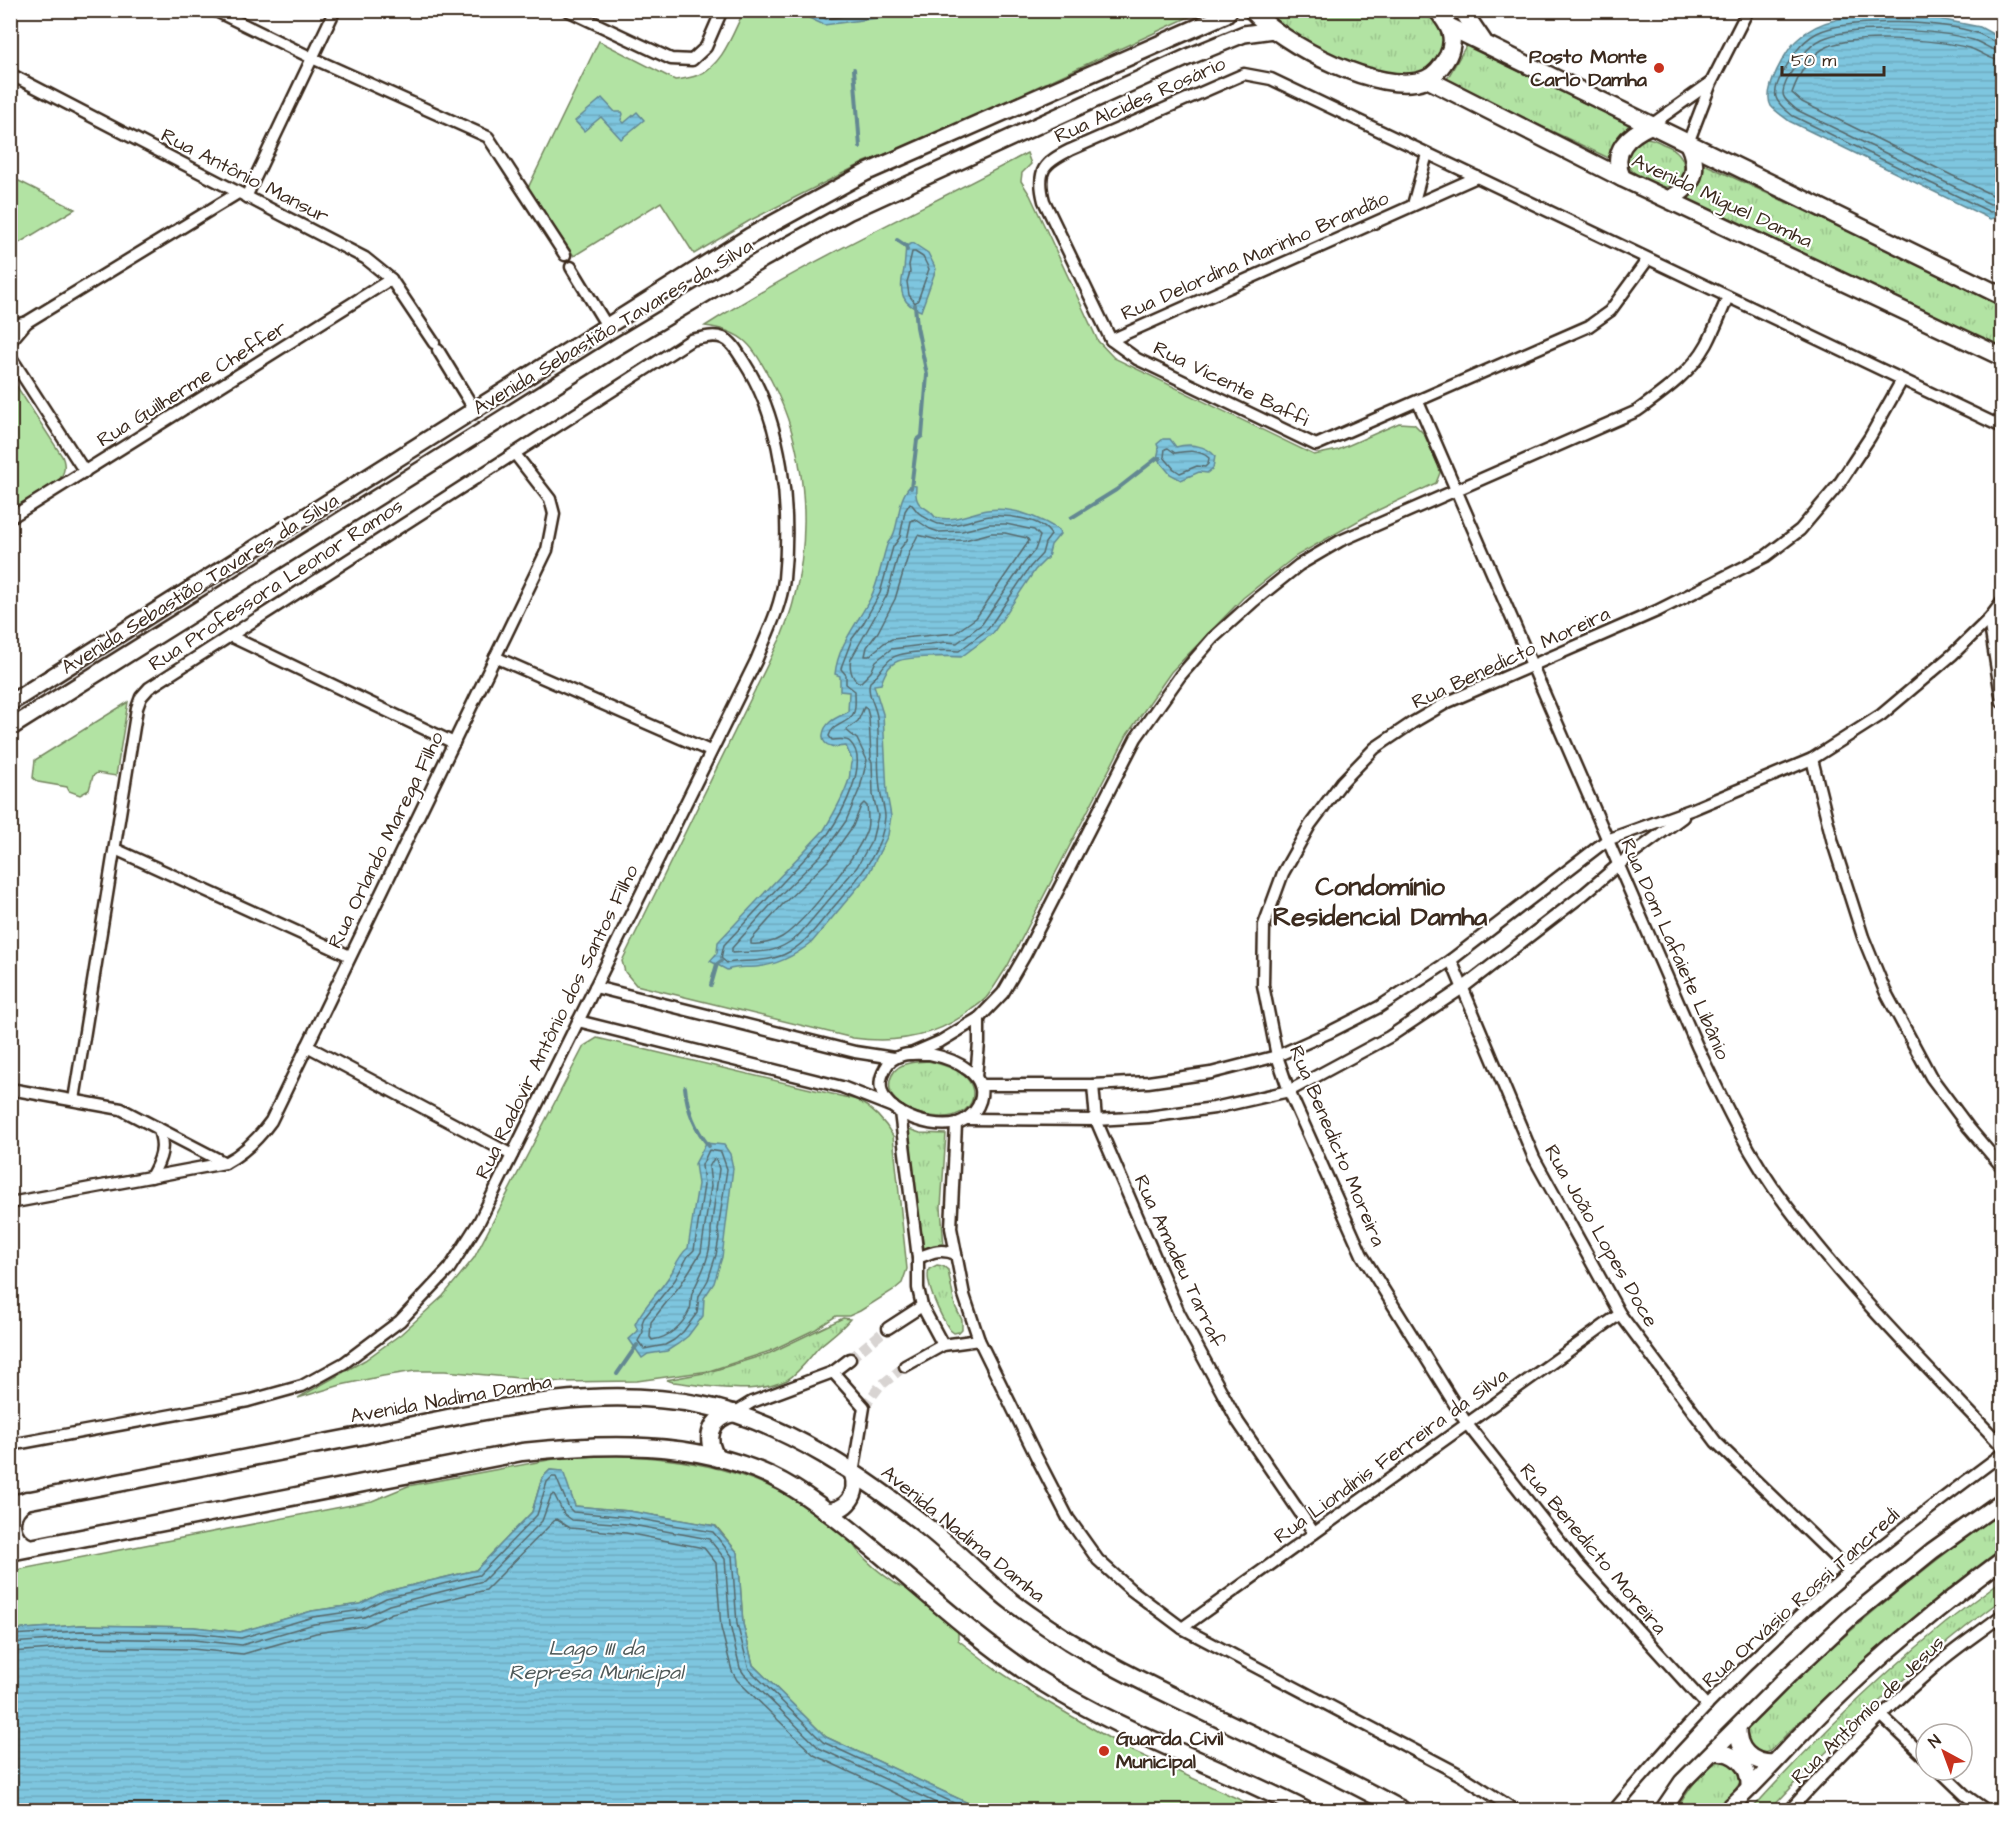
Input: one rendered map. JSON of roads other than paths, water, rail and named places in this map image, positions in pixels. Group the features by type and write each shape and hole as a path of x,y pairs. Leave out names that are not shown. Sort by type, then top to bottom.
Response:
{"main road":[{"name":"Avenida Sebastião Tavares da Silva","path":"10,703 756,233 865,173 1225,15 1230,10"},
{"path":"1251,10 1272,30 1328,62 1356,73 1408,82 1427,79 1437,72 1450,51 1452,37 1446,18"},
{"path":"1462,10 1485,44"},
{"name":"Avenida Miguel Damha","path":"1446,18 1485,44 2001,294"},
{"name":"Avenida Sebastião Tavares da Silva","path":"10,728 618,346 848,212 1188,57 1244,34 1272,30"},
{"name":"Avenida Miguel Damha","path":"1427,79 1622,178 2002,357"},
{"path":"1622,178 1618,159 1621,147 1632,135 1651,125"},
{"path":"1669,200 1687,186 1694,173 1695,159 1688,143"},
{"path":"756,233 763,238 768,247 769,256"},
{"path":"345,519 345,511 340,504 340,495 358,510"},
{"name":"Avenida Nadima Damha","path":"19,1502 521,1405 564,1400 640,1398 690,1403 734,1413 797,1441 878,1490 933,1532 1002,1594 1094,1656 1402,1810"},
{"path":"717,1458 710,1444 711,1430 723,1416 734,1413"},
{"path":"10,1551 522,1452 582,1447 635,1446 675,1450 717,1458 771,1476 808,1498 972,1631 1038,1679 1106,1717 1305,1810"},
{"path":"826,1511 840,1509 851,1499 855,1487 853,1474"},
{"path":"1663,1810 1682,1782 1789,1675 1852,1616 1932,1551 2002,1501"},
{"path":"19,1502 11,1525 15,1537 30,1548"},
{"path":"1727,1810 1831,1703 1888,1650 2002,1560"},
{"path":"1738,1727 1738,1740 1745,1752 1758,1761 1773,1762"},
{"path":"1713,1752 1728,1752 1740,1760 1748,1773 1749,1788"}],"street":[{"path":"214,10 312,58 488,137 565,255"},
{"path":"10,326 27,322 242,195 335,10"},
{"path":"567,10 671,59 692,60 706,47 722,10"},
{"path":"1688,143 1711,83 1748,10"},
{"name":"Rua Antônio Mansur","path":"10,74 365,258 392,279 474,409"},
{"name":"Rua Alcides Rosário","path":"1042,172 1049,161 1070,150 1244,74 1271,79 1427,153"},
{"path":"1651,125 1711,83"},
{"path":"1427,153 2002,427"},
{"name":"Rua Delordina Marinho Brandão","path":"1413,205 1427,153"},
{"name":"Rua Vicente Baffi","path":"1042,172 1041,187 1044,201 1111,339 1137,359 1316,445 1589,326 1610,311 1648,259"},
{"name":"Rua Delordina Marinho Brandão","path":"1111,339 1477,177"},
{"path":"571,267 607,326"},
{"name":"Rua Guilherme Cheffer","path":"10,518 392,279"},
{"path":"594,987 855,1052 894,1058 911,1054 941,1041 979,1018 1003,993 1025,955 1136,738 1180,676 1213,638 1299,565 1340,541 1637,411 1667,390 1686,372 1706,345 1728,297"},
{"path":"10,342 27,322"},
{"name":"Rua Professora Leonor Ramos","path":"74,1100 137,708 141,697 149,688 692,340 707,336 721,338"},
{"name":"Rua Radovir Antônio dos Santos Filho","path":"10,1445 248,1401 302,1386 344,1363 400,1320 449,1269 479,1222 756,661 772,621 783,582 786,534 785,495 780,461 762,397 736,350 721,338"},
{"path":"10,356 85,472"},
{"name":"Rua Benedicto Moreira","path":"1707,1706 1576,1563 1467,1424 1362,1255 1289,1091 1277,1056 1263,985 1264,925 1283,873 1310,825 1342,782 1375,748 1448,702 1667,606 1766,556 1800,530 1839,484 1870,437 1902,380"},
{"name":"Rua Dom Lafaiete Libânio","path":"1418,402 1696,1046 1740,1136 1785,1205 1878,1316 2002,1446"},
{"name":"Rua Orlando Marega Filho","path":"10,1203 225,1163 238,1156 271,1121 547,550 554,514 550,499 515,454"},
{"path":"978,1081 1093,1085 1148,1082 1211,1073 1277,1056 1379,1007 1450,960 1607,840 1693,809 1812,759 1881,715 1920,684 1989,619 2002,602"},
{"path":"1989,619 2002,702"},
{"path":"230,636 454,742"},
{"path":"495,657 710,751"},
{"path":"1812,759 1833,843 1863,937 1885,991 1931,1077 2002,1167"},
{"path":"578,1021 842,1087 929,1123 1096,1120 1148,1117 1214,1108 1289,1091 1389,1037 1461,989 1693,809"},
{"path":"114,849 350,956"},
{"name":"Rua João Lopes Doce","path":"1450,960 1533,1158 1620,1314 1716,1442 1850,1572"},
{"path":"978,1081 979,1018"},
{"path":"307,1046 512,1155"},
{"path":"911,1054 930,1054 948,1058 964,1066 978,1081 982,1091 977,1108 961,1121 951,1228 964,1295 979,1340 1068,1518 1098,1560 1130,1589 1182,1628 1461,1775 1515,1810"},
{"path":"894,1058 886,1066 881,1077 881,1088 885,1099 896,1110 918,1258 918,1288 922,1306 943,1345"},
{"name":"Rua Amadeu Tarraf","path":"1093,1085 1096,1120 1179,1313 1238,1422 1314,1533"},
{"path":"10,1089 121,1108 225,1163"},
{"path":"151,1177 162,1153 162,1138 158,1128"},
{"path":"918,1258 937,1250 947,1250 956,1254"},
{"path":"888,1328 922,1306"},
{"name":"Rua Liondinis Ferreira da Silva","path":"1182,1628 1620,1314"},
{"path":"905,1366 943,1345 979,1340"},
{"path":"734,1413 752,1402 833,1372 850,1359"},
{"path":"833,1372 864,1407 853,1474"},
{"name":"Rua Orvásio Rossi Tancredi","path":"1614,1810 1707,1706 1776,1639 1850,1572 1923,1513 2002,1454"},
{"name":"Rua Antômio de Jesus","path":"1790,1810 1882,1716 1942,1661 2002,1615"},
{"path":"1882,1716 1914,1747"},
{"path":"1951,1782 1986,1810"}],"water":[{"path":"806,11 931,11 824,25 809,18"},
{"path":"1843,18 1939,19 1980,27 2002,39 2002,216 1990,219 1789,121 1771,106 1769,99 1772,81 1793,44 1806,33 1815,27"},
{"path":"602,98 615,112 622,112 621,120 624,123 637,112 644,120 621,139 601,117 584,131 575,121"},
{"path":"913,243 928,253 936,269 921,311 906,301 902,292 906,246"},
{"path":"1163,439 1170,439 1176,447 1192,445 1207,449 1215,456 1213,468 1207,473 1199,472 1181,480 1170,474 1157,458 1159,450 1157,444"},
{"path":"911,485 916,486 917,499 921,506 935,517 948,519 996,509 1015,511 1042,521 1059,530 1060,534 1051,545 1048,557 1035,570 993,633 961,657 898,661 889,668 881,684 874,685 883,714 887,794 891,816 888,835 868,875 812,942 799,952 772,964 727,970 710,961 717,953 718,942 824,830 847,785 852,760 846,746 833,747 823,739 828,725 848,712 849,692 840,691 840,676 835,674 837,663 844,644 873,593 887,545 896,527 901,502"},
{"path":"706,1143 724,1145 730,1154 733,1168 722,1257 714,1283 704,1298 703,1316 688,1336 667,1351 648,1354 642,1358 629,1339 638,1331 635,1324 639,1317 668,1279 680,1256 688,1248 698,1184 695,1164"},
{"name":"Lago III da Represa Municipal","path":"550,1470 563,1471 575,1506 629,1511 715,1526 738,1553 743,1624 753,1665 826,1737 983,1810 11,1810 11,1630 80,1625 194,1627 240,1632 312,1611 360,1604 384,1592 476,1570 532,1512 542,1478"}],"waterway":[{"path":"854,69 860,147"},
{"path":"897,240 906,246 907,250"},
{"path":"911,488 917,440 922,436 927,375 915,305"},
{"path":"1071,518 1116,490 1160,458"},
{"path":"711,985 717,964 721,961"},
{"path":"685,1087 692,1118 709,1146"},
{"path":"617,1374 637,1345"}],"tunnel":[{"path":"850,1359 888,1328"},
{"path":"864,1407 879,1387 905,1366"}],"place":[{"name":"Posto Monte Carlo Damha","path":"1659,68"},
{"name":"Guarda Civil Municipal","path":"1104,1751"}],"district":[{"name":"Condomínio Residencial Damha","path":"1380,902"}]}
